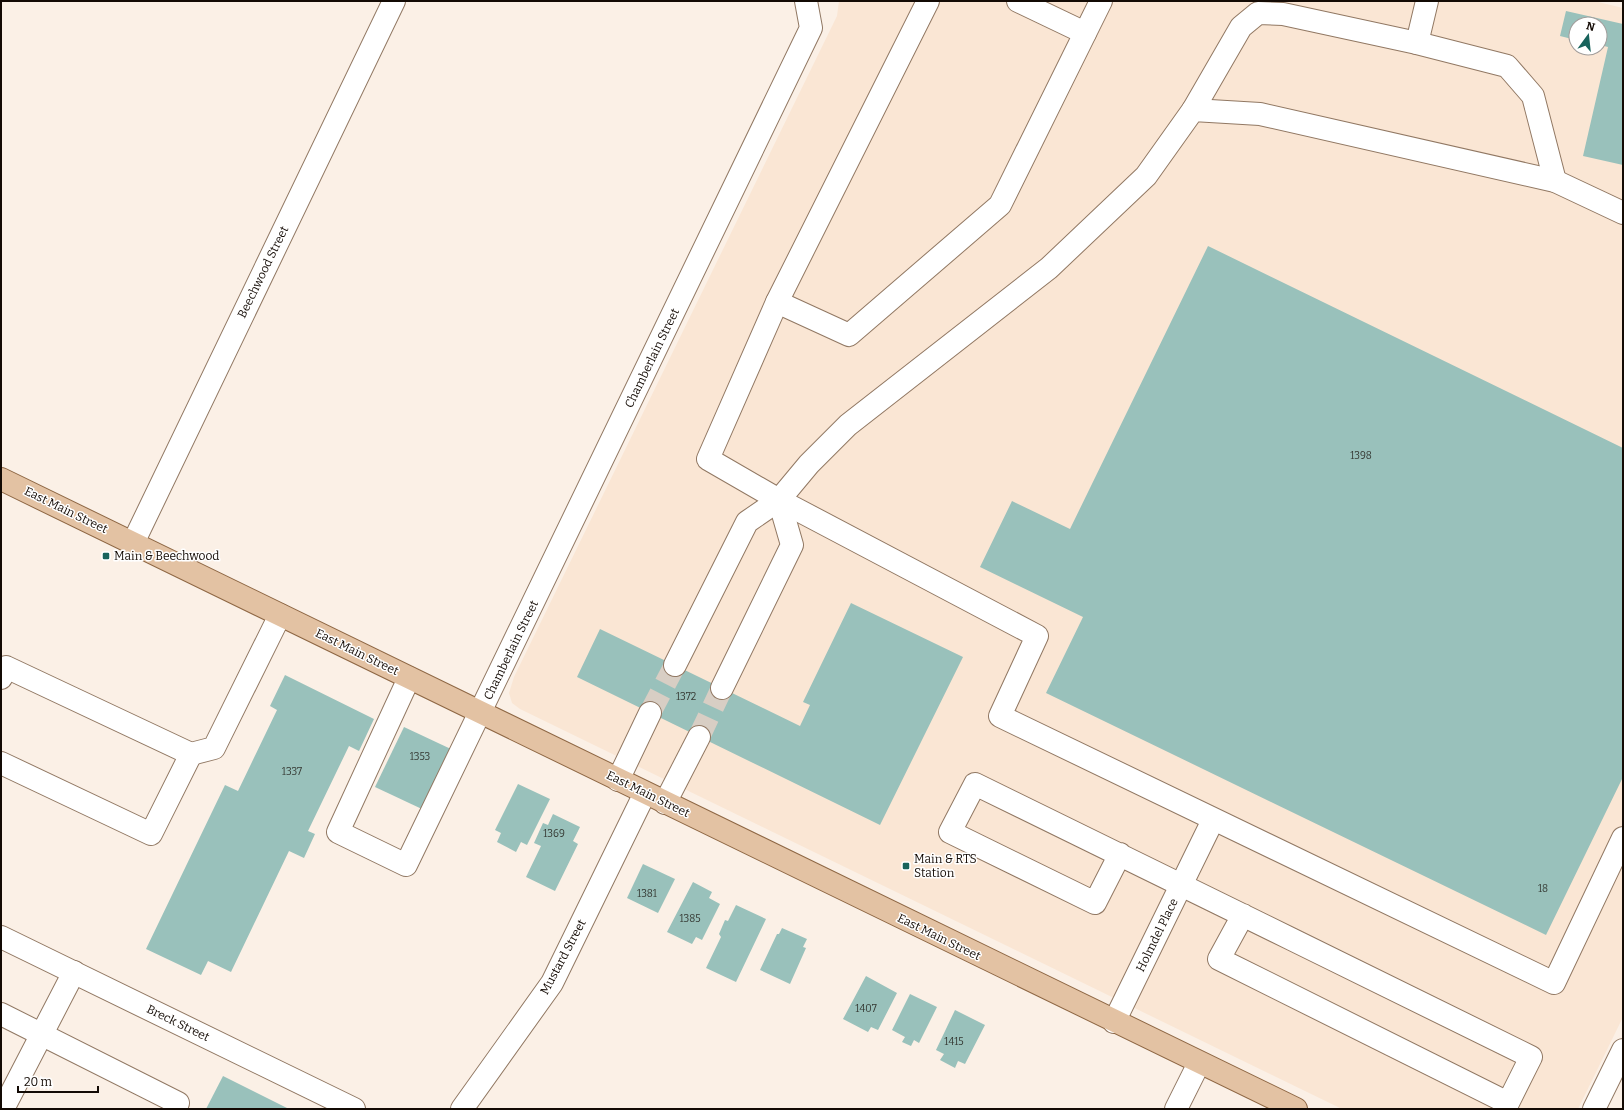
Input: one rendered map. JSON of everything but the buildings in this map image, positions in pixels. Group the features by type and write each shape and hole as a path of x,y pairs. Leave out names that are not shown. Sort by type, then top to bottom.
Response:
{"main road":[{"name":"East Main Street","path":"1,478 1293,1109"}],"street":[{"name":"Beechwood Street","path":"133,543 394,1"},
{"name":"Chamberlain Street","path":"409,678 338,832 406,865 811,28 806,1"},
{"path":"928,1 777,302 708,459 779,500 1037,636 1000,716 1213,820 1554,983 1623,838"},
{"path":"1018,1 1085,33"},
{"path":"777,302 850,335 1000,205 1100,1"},
{"path":"1417,43 1427,1"},
{"path":"675,665 747,522 779,500 809,464 848,425 1055,263 1146,176 1193,110 1254,7 1417,43 1506,66 1533,96 1555,181"},
{"path":"1193,110 1260,114 1555,181 1623,213"},
{"path":"722,688 792,545 779,500"},
{"path":"1,678 6,667 190,754 214,748 280,615"},
{"path":"618,780 650,713"},
{"path":"665,803 699,737"},
{"path":"1,763 151,834 190,754"},
{"path":"1120,854 1095,903 950,832 975,784 1120,854 1531,1057 1508,1103 1219,959 1243,915"},
{"name":"Mustard Street","path":"462,1109 552,983 645,793"},
{"name":"Holmdel Place","path":"1114,1022 1213,820"},
{"name":"Breck Street","path":"1,937 354,1109"},
{"path":"6,1106 74,972"},
{"path":"1,1014 178,1103 175,1109"},
{"path":"1594,1109 1623,1050"},
{"path":"1176,1109 1199,1063"}],"shaded area":[{"path":"839,1 1594,1 1623,8 1623,1017 1578,1109 1342,1109 520,709 512,703 509,693 514,677 837,16"}],"tunnel":[{"path":"650,713 675,665"},
{"path":"699,737 722,688"}],"place":[{"name":"Main & Beechwood","path":"106,556"},
{"name":"Main & RTS Station","path":"906,866"}]}
